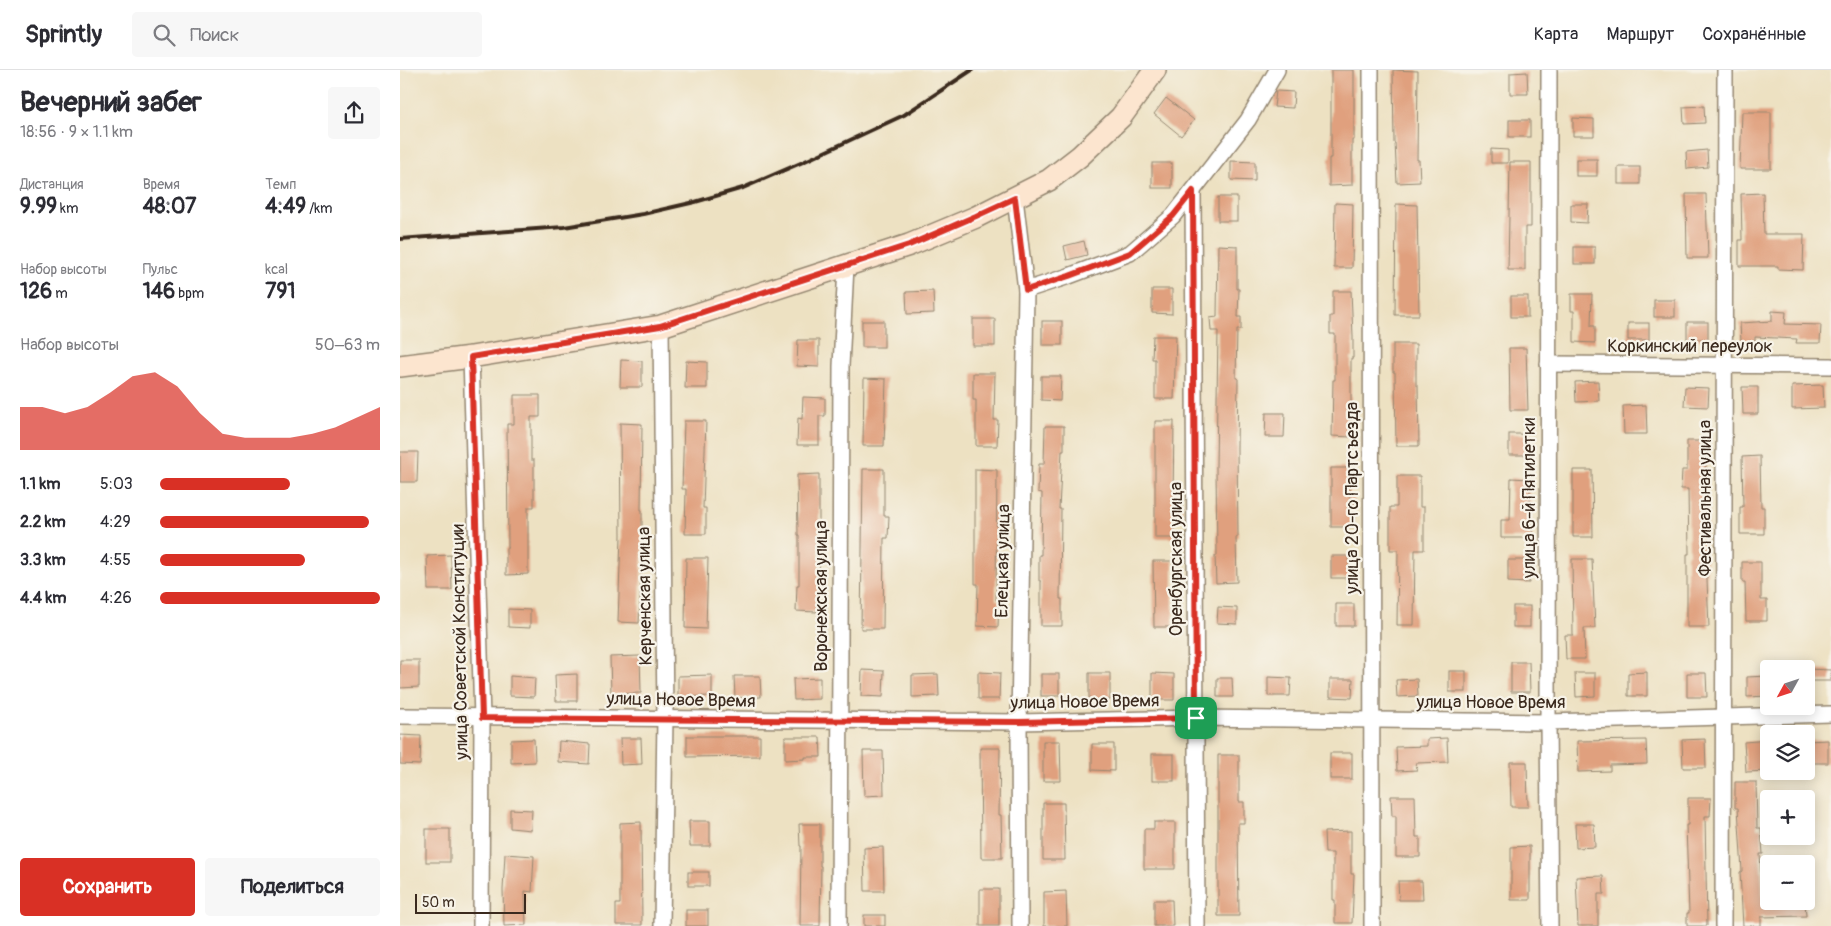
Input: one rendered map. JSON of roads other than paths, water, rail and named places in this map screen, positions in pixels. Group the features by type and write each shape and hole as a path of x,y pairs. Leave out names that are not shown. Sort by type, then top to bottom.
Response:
{"main road":[{"path":"400,366 471,357 660,326 909,245 1015,198 1049,180 1080,156 1122,117 1155,70"}],"street":[{"path":"1026,290 1130,253 1173,216 1248,120 1277,70"},
{"name":"улица 20-го Партсъезда","path":"1371,70 1372,926"},
{"name":"улица 6-й Пятилетки","path":"1549,70 1548,722 1550,926"},
{"name":"Фестивальная улица","path":"1723,926 1726,70"},
{"name":"Оренбургская улица","path":"1193,191 1197,926"},
{"name":"Елецкая улица","path":"1015,198 1026,290 1019,722 1020,926"},
{"name":"Воронежская улица","path":"839,926 841,366 846,266"},
{"name":"Керченская улица","path":"660,326 665,718 662,926"},
{"name":"улица Советской Конституции","path":"471,357 482,718 481,926"},
{"name":"Коркинский переулок","path":"1548,364 1831,366"},
{"name":"улица Новое Время","path":"400,716 1019,722 1196,718 1548,722 1831,714"}],"railway":[{"path":"400,239 564,227 643,214 743,188 904,115 972,70"}]}
